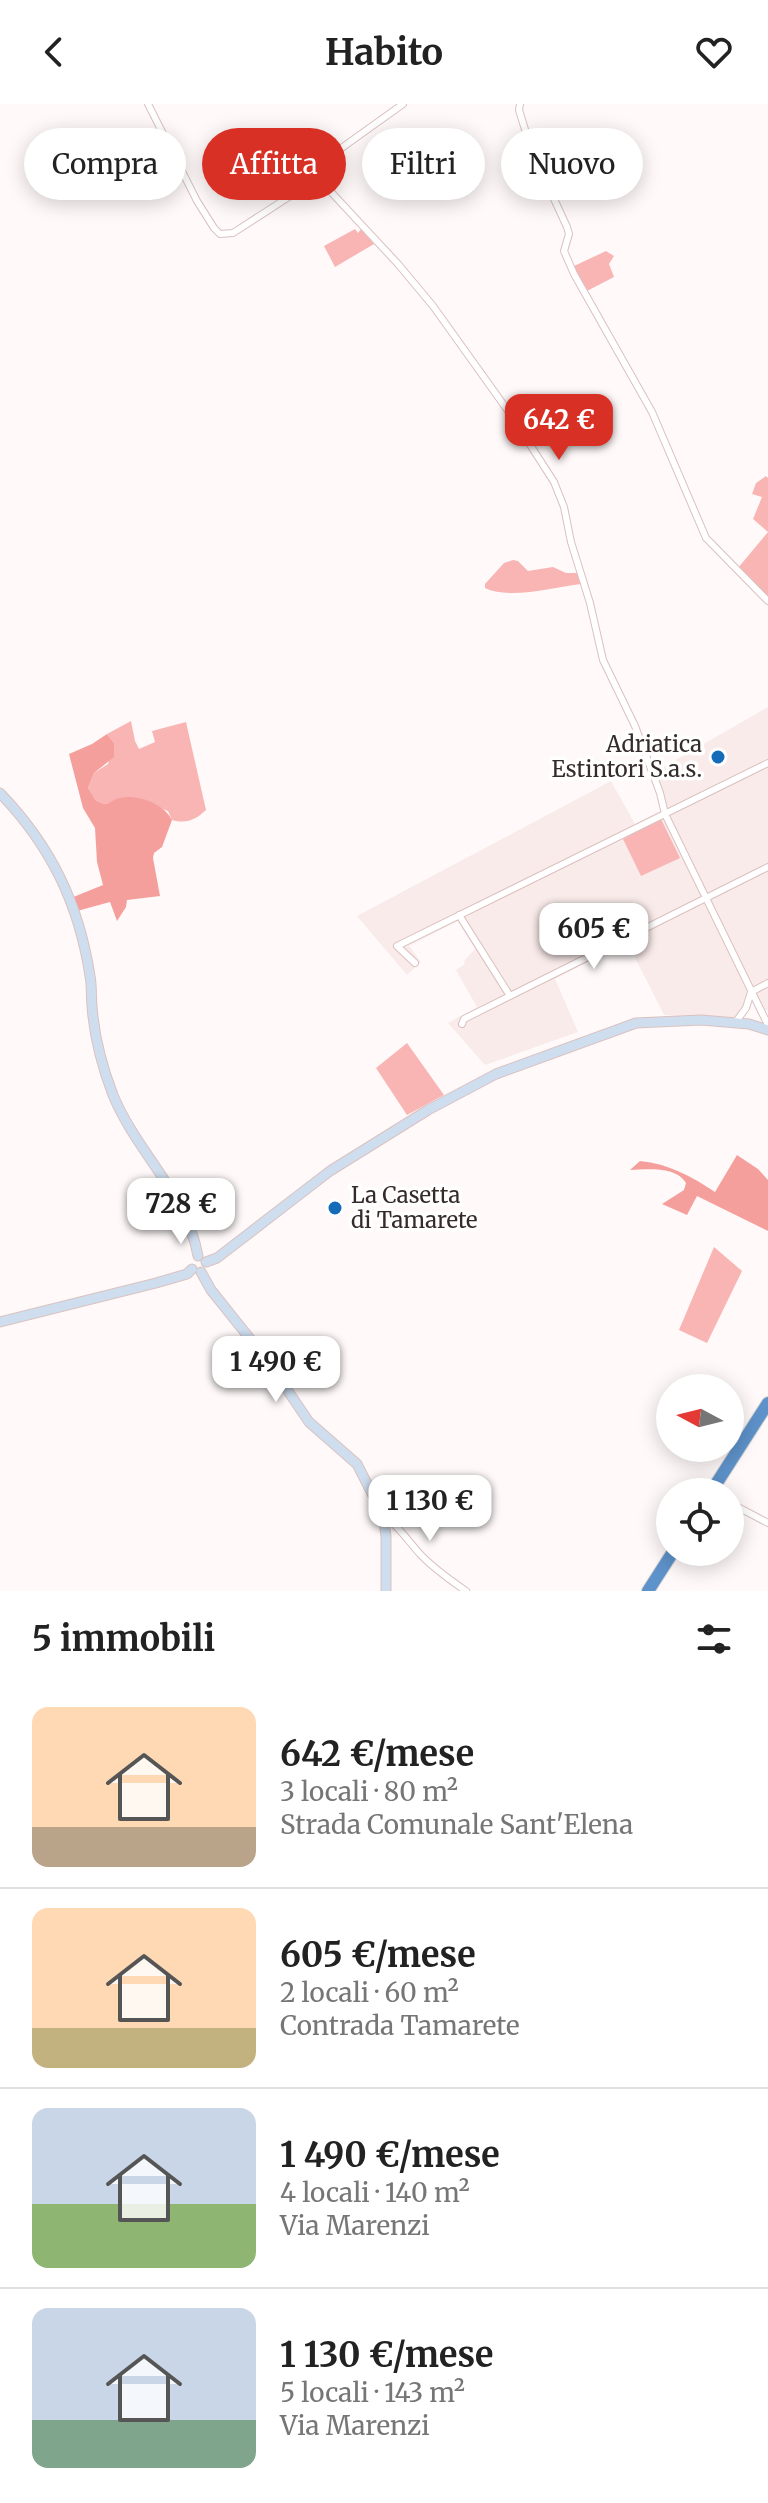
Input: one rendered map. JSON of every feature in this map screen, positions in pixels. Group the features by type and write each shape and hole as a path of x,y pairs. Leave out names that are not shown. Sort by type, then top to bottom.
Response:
{"highway":[{"path":"721,1478 768,1403"},
{"path":"729,1478 768,1417"},
{"path":"648,1591 664,1566"},
{"path":"657,1591 673,1566"}],"main road":[{"path":"0,793 33,830 49,855 81,926 91,980 92,1009 112,1091 134,1136 185,1213 195,1236 199,1265 211,1290 267,1360 309,1422 357,1464 383,1515 386,1591"},
{"path":"0,1322 187,1274 217,1258 330,1171 474,1083 598,1035 636,1023 701,1020 768,1027"}],"street":[{"path":"148,104 202,210 220,234 233,233 284,200"},
{"path":"346,145 403,104"},
{"path":"520,104 531,149 567,227 569,234 564,251 574,274 652,412 706,538 768,601"},
{"path":"338,200 433,306 511,415 554,482 564,507 603,660 635,726 665,814 768,1027"},
{"path":"415,963 397,946 768,763"},
{"path":"462,1024 464,1019 768,867"},
{"path":"459,915 510,996"},
{"path":"735,1023 746,1008 751,992 768,983"},
{"path":"749,1024 757,1006"},
{"path":"746,1008 749,1024"},
{"path":"744,1511 768,1523"},
{"path":"383,1515 440,1573 466,1591"}],"shaded area":[{"path":"355,229 358,233 361,229 374,244 335,267 324,246"},
{"path":"606,251 614,256 609,264 614,277 585,292 572,267"},
{"path":"766,476 768,532 753,519 762,497 752,494 756,483"},
{"path":"768,532 768,598 738,568"},
{"path":"513,560 528,571 553,567 566,573 578,573 581,584 519,593 485,588 485,584 504,563"},
{"path":"768,707 768,1010 764,1011 757,994 748,992 739,1014 732,1019 664,1015 627,942 555,979 578,1032 485,1065 448,1023 477,1007 456,970 465,964 464,961 475,949 458,921 409,946 421,962 407,975 357,916 611,781 635,824 666,808 655,772"},
{"path":"131,721 139,749 155,742 152,731 186,722 206,810 190,820 177,821 172,820 168,811 141,801 125,798 103,804 93,797 88,788 94,773 108,764 114,743 107,734"},
{"path":"107,734 114,743 114,757 94,773 88,788 93,797 104,804 127,797 142,799 163,809 172,820 162,847 153,858 160,896 127,900 117,921 110,902 77,911 71,898 103,885 97,862 95,828 83,808 69,754"},
{"path":"661,819 680,858 641,876 623,839"},
{"path":"407,1043 444,1095 407,1115 376,1068"},
{"path":"737,1155 768,1180 768,1231 697,1196 687,1215 662,1204 684,1190 686,1183 669,1171 630,1170 640,1161 661,1165 715,1192"},
{"path":"714,1247 742,1271 707,1343 679,1330"}],"place":[{"name":"Adriatica Estintori S.a.s.","path":"718,757"},
{"name":"La Casetta di Tamarete","path":"335,1208"}]}
